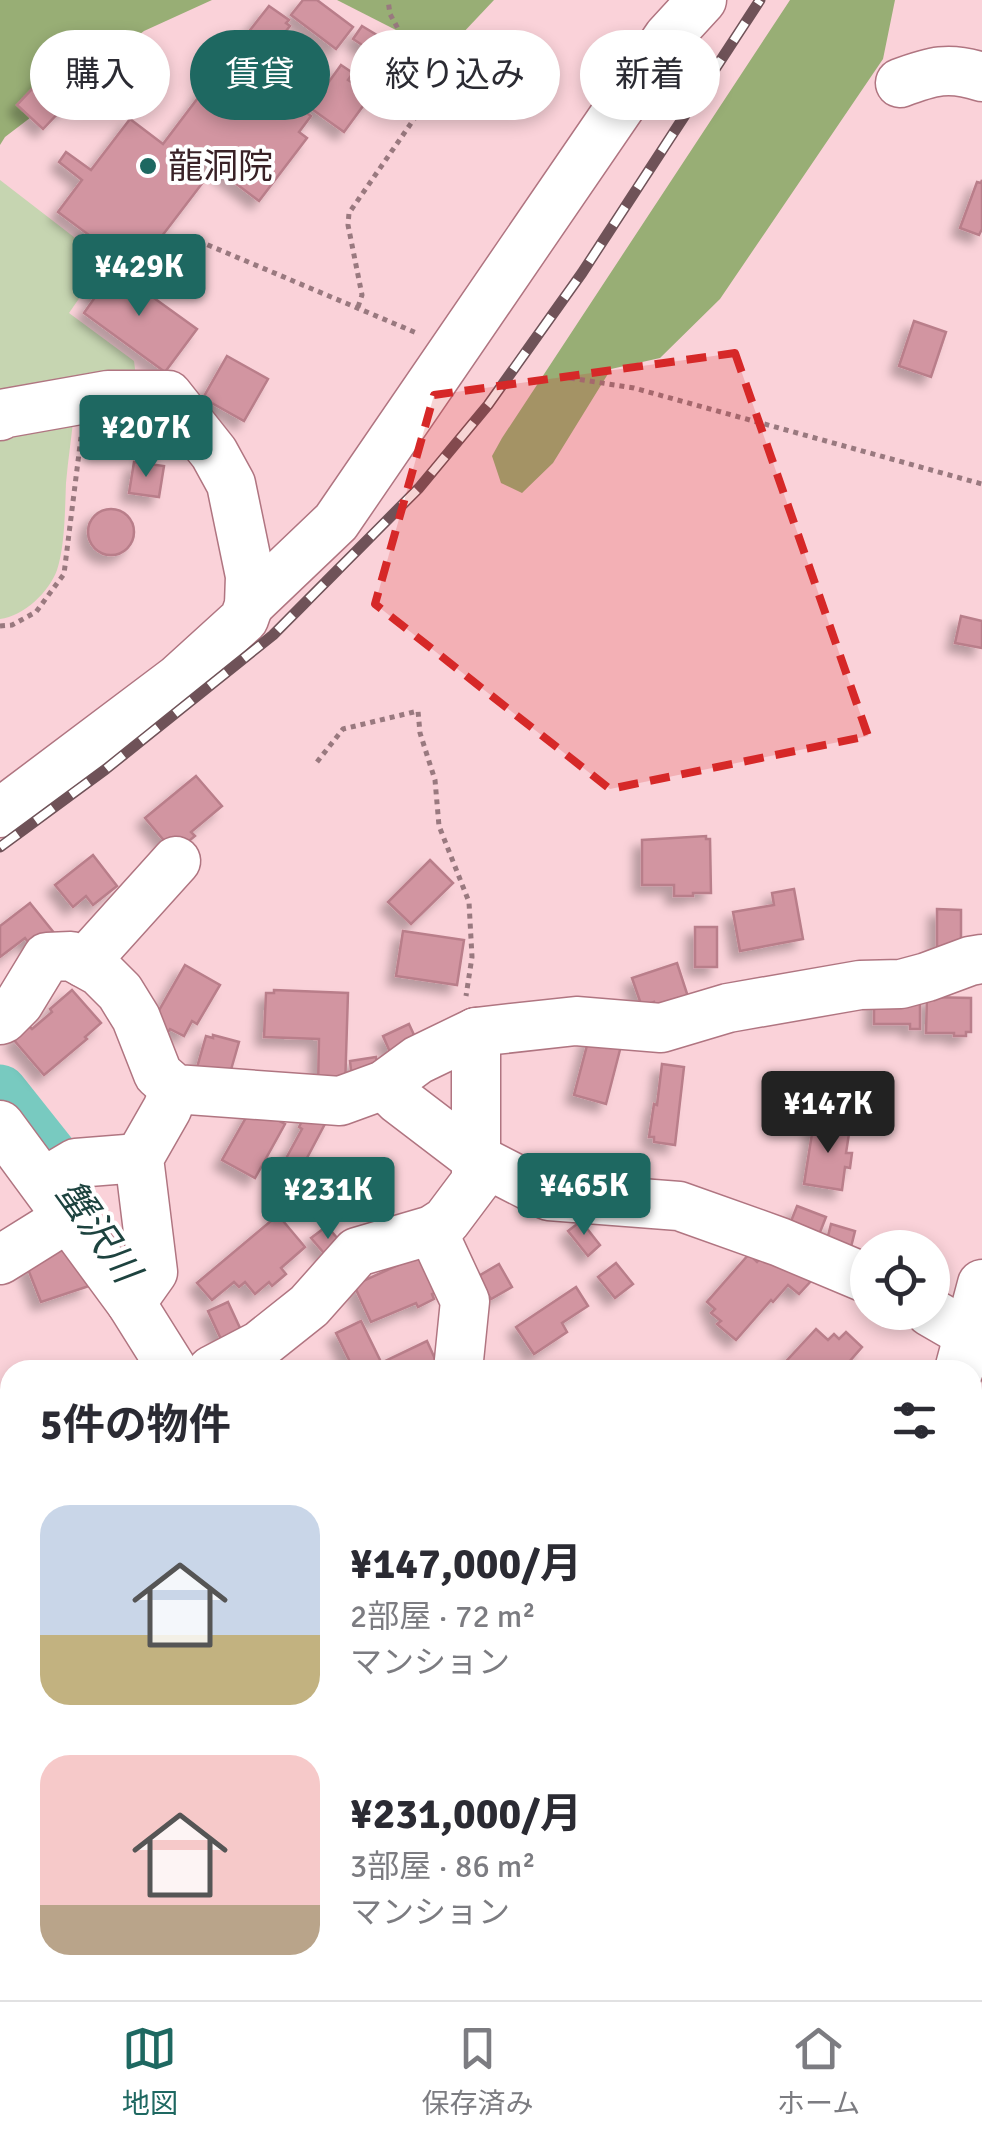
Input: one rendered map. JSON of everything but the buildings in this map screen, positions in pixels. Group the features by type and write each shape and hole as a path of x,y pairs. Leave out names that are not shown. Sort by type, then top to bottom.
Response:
{"street":[{"path":"249,605 336,522 668,37 702,0"},
{"path":"900,83 946,70 982,77"},
{"path":"0,416 108,395 168,396 214,453 231,484 250,576 244,620 178,678 0,813"},
{"path":"84,963 176,861"},
{"path":"0,1020 19,1002 48,957 71,956 100,972 120,992 136,1018 158,1074 175,1089 340,1101 384,1085 418,1060 476,1032 576,1021 661,1028 728,1008 860,985 900,984 982,959"},
{"path":"232,1360 260,1346 309,1306 357,1252 432,1230 446,1222 476,1181 476,1032"},
{"path":"384,1085 475,1158 548,1196 679,1206 850,1271"},
{"path":"139,1292 153,1272 139,1158 175,1089"},
{"path":"0,1125 59,1185 139,1292 169,1360"},
{"path":"8,1250 59,1185 139,1158"},
{"path":"432,1230 464,1301 459,1360"},
{"path":"952,1339 982,1284"}],"path":[{"path":"358,307 362,295 349,213 422,106 422,83 413,56 390,14 388,0"},
{"path":"189,237 420,334"},
{"path":"570,378 634,388 982,484"},
{"path":"0,626 36,612 64,574 85,399"},
{"path":"317,762 343,728 418,711 420,733 435,780 440,826 469,902 472,957 463,1024 476,1032"}],"highlighted area":[{"path":"735,353 868,736 610,789 375,604 434,395"}],"green space":[{"path":"0,0 212,0 146,30 30,30 30,118 0,145"},
{"path":"337,0 494,0 466,30 396,30"},
{"path":"790,0 895,0 883,59 720,299 660,358 611,369 553,463 522,493 501,483 492,456 502,438 711,120 720,120 720,106"},
{"path":"0,180 105,261 69,313 134,361 137,385 0,404"},
{"path":"74,411 57,570 34,602 0,619 0,440 9,425"}],"waterway":[{"name":"蟹沢川","path":"0,1092 54,1160"}],"railway":[{"path":"0,847 106,769 273,635 419,488 488,405 582,273 760,0"}],"place":[{"name":"龍洞院","path":"148,166"}]}
